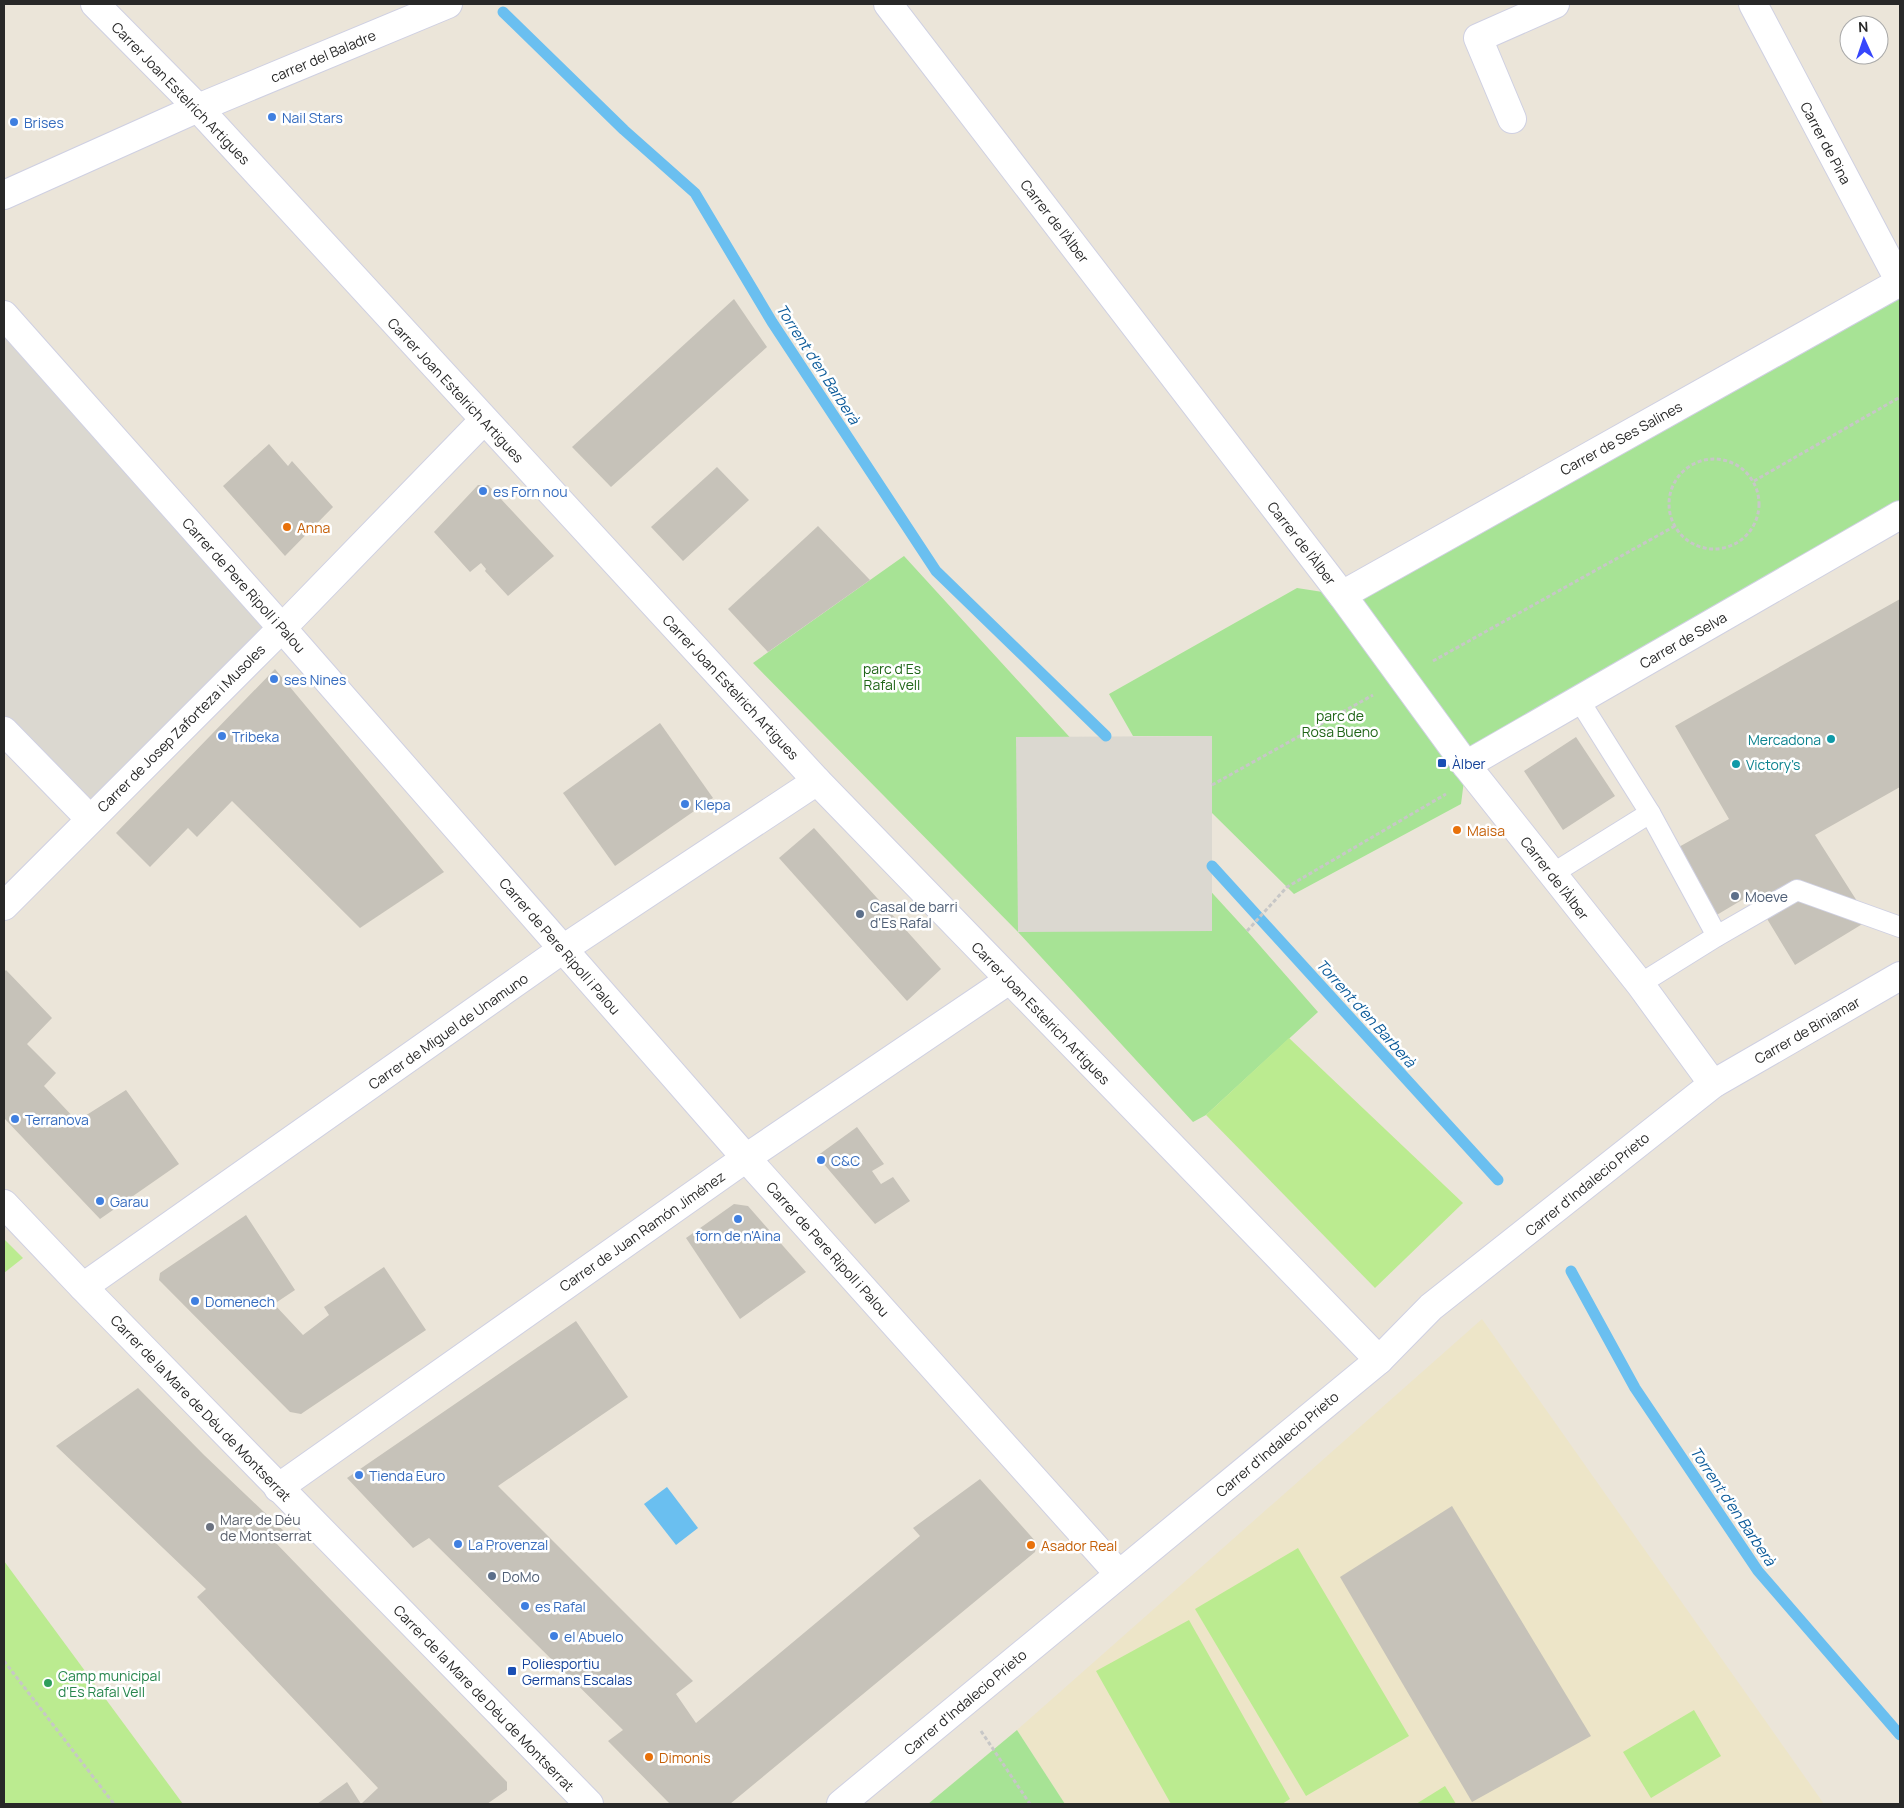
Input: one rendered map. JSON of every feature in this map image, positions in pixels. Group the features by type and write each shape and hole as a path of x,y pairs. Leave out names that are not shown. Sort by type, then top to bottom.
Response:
{"street":[{"name":"Carrer Joan Estelrich Artigues","path":"95,4 198,108 817,781 1379,1360"},
{"name":"carrer del Baladre","path":"4,194 198,108 448,4"},
{"name":"Carrer de l'Àlber","path":"888,4 1342,595 1470,771 1640,984 1713,1084"},
{"path":"1512,119 1478,38 1555,4"},
{"name":"Carrer de Pina","path":"1753,4 1900,282"},
{"name":"Carrer de Ses Salines","path":"1342,595 1900,282"},
{"name":"Carrer de Pere Ripoll i Palou","path":"4,315 282,628 746,1158 1119,1574"},
{"name":"Carrer de Josep Zaforteza i Musoles","path":"4,906 282,628 484,420"},
{"name":"Carrer de Selva","path":"1470,771 1579,700 1900,515"},
{"path":"4,731 90,818"},
{"name":"Carrer de Miguel de Unamuno","path":"83,1287 563,950 817,781"},
{"name":"Carrer de Biniamar","path":"1713,1084 1900,976"},
{"name":"Carrer de Juan Ramón Jiménez","path":"278,1488 746,1158 1009,980"},
{"name":"Carrer d'Indalecio Prieto","path":"841,1804 1379,1360 1432,1307 1713,1084"},
{"name":"Carrer de la Mare de Déu de Montserrat","path":"4,1204 278,1488 589,1804"}],"lane":[{"path":"1579,700 1650,813 1717,936"},
{"path":"1552,874 1650,813"},
{"path":"1640,984 1717,936 1797,890 1900,927"}],"path":[{"path":"1754,481 1900,397"},
{"path":"1714,458 1730,461 1743,469 1754,481 1759,495 1760,509 1755,523 1748,534 1736,543 1723,548 1709,548 1696,545 1684,537 1675,526 1669,512 1669,496 1675,481 1685,469 1699,461 1714,458"},
{"path":"1212,785 1675,526"},
{"path":"1246,931 1288,887 1470,771"},
{"path":"4,1661 114,1804"},
{"path":"962,1704 1030,1804"}],"shaded area":[{"path":"15,327 282,628 90,819 4,731 4,337"},
{"path":"1212,736 1212,931 1018,932 1016,737"},
{"path":"1482,1319 1824,1804 1065,1804 1017,1730"}],"green space":[{"name":"parc de Rosa Bueno","path":"1900,282 1900,515 1466,765 1461,804 1294,894 1212,813 1211,736 1133,736 1109,694 1297,588 1342,595"},
{"name":"parc d'Es Rafal vell","path":"904,556 1247,931 1318,1012 1206,1115 1193,1122 1018,932 753,663"},
{"path":"1289,1038 1463,1203 1375,1288 1206,1115"},
{"path":"4,1239 23,1258 4,1273"},
{"path":"1298,1548 1409,1736 1306,1796 1195,1609"},
{"name":"Camp municipal d'Es Rafal Vell","path":"4,1561 183,1804 4,1804"},
{"path":"1189,1620 1290,1799 1282,1804 1171,1804 1096,1671"},
{"path":"1694,1710 1721,1756 1651,1798 1623,1752"},
{"path":"1017,1730 1065,1804 928,1804"},
{"path":"1445,1786 1456,1804 1416,1804"}],"water":[{"path":"667,1487 698,1528 676,1545 644,1504"}],"building":[{"path":"734,299 767,347 611,487 572,447"},
{"path":"269,444 288,466 292,461 333,507 285,556 223,486"},
{"path":"717,467 749,500 683,561 651,527"},
{"path":"478,485 488,485 554,556 508,596 485,571 486,569 481,563 470,572 434,532"},
{"path":"818,526 870,580 768,652 728,609"},
{"path":"1900,599 1900,787 1815,835 1869,920 1795,965 1752,894 1715,916 1677,848 1729,819 1675,726"},
{"path":"275,669 444,872 360,928 232,801 197,837 188,828 150,867 116,833"},
{"path":"660,723 713,798 615,866 563,793"},
{"path":"1576,737 1615,796 1563,830 1524,771"},
{"name":"Casal de barri d'Es Rafal","path":"814,828 941,969 907,1001 779,858"},
{"path":"6,970 52,1018 27,1044 56,1073 44,1086 77,1121 126,1090 179,1164 100,1219 4,1118 4,972"},
{"path":"857,1127 884,1164 872,1171 881,1184 893,1177 910,1201 875,1224 817,1156"},
{"path":"734,1204 748,1206 806,1272 740,1319 686,1238"},
{"path":"246,1215 295,1290 274,1304 303,1335 329,1315 324,1307 384,1267 426,1330 301,1414 290,1412 159,1280 160,1273"},
{"path":"576,1321 628,1397 498,1486 693,1681 676,1694 696,1723 920,1536 913,1528 980,1479 1037,1543 1035,1552 730,1804 670,1804 608,1741 623,1730 429,1538 413,1548 347,1478"},
{"path":"138,1388 204,1455 285,1532 273,1540 507,1782 507,1790 487,1804 361,1804 378,1788 197,1597 206,1589 56,1446"},
{"path":"1452,1506 1591,1736 1472,1802 1340,1577"},
{"path":"347,1782 361,1804 317,1804"}],"waterway":[{"name":"Torrent d'en Barberà","path":"503,12 624,130 695,193 772,322 936,571 1106,736"},
{"name":"Torrent d'en Barberà","path":"1212,866 1498,1180"},
{"name":"Torrent d'en Barberà","path":"1571,1271 1635,1388 1758,1571 1900,1735"}],"place":[{"name":"Nail Stars","path":"272,117"},
{"name":"Brises","path":"14,122"},
{"name":"es Forn nou","path":"483,491"},
{"name":"Anna","path":"287,527"},
{"name":"ses Nines","path":"274,679"},
{"name":"Tribeka","path":"222,736"},
{"name":"Mercadona","path":"1831,739"},
{"name":"Àlber","path":"1442,763"},
{"name":"Victory's","path":"1736,764"},
{"name":"Klepa","path":"685,804"},
{"name":"Maisa","path":"1457,830"},
{"name":"Moeve","path":"1735,896"},
{"name":"Casal de barri d'Es Rafal","path":"860,914"},
{"name":"Terranova","path":"15,1119"},
{"name":"C&C","path":"821,1160"},
{"name":"Garau","path":"100,1201"},
{"name":"forn de n'Aina","path":"738,1219"},
{"name":"Domenech","path":"195,1301"},
{"name":"Tienda Euro","path":"359,1475"},
{"name":"Mare de Déu de Montserrat","path":"210,1527"},
{"name":"La Provenzal","path":"458,1544"},
{"name":"Asador Real","path":"1031,1545"},
{"name":"DoMo","path":"492,1576"},
{"name":"es Rafal","path":"525,1606"},
{"name":"el Abuelo","path":"554,1636"},
{"name":"Poliesportiu Germans Escalas","path":"512,1671"},
{"name":"Camp municipal d'Es Rafal Vell","path":"48,1683"},
{"name":"Dimonis","path":"649,1757"}]}
